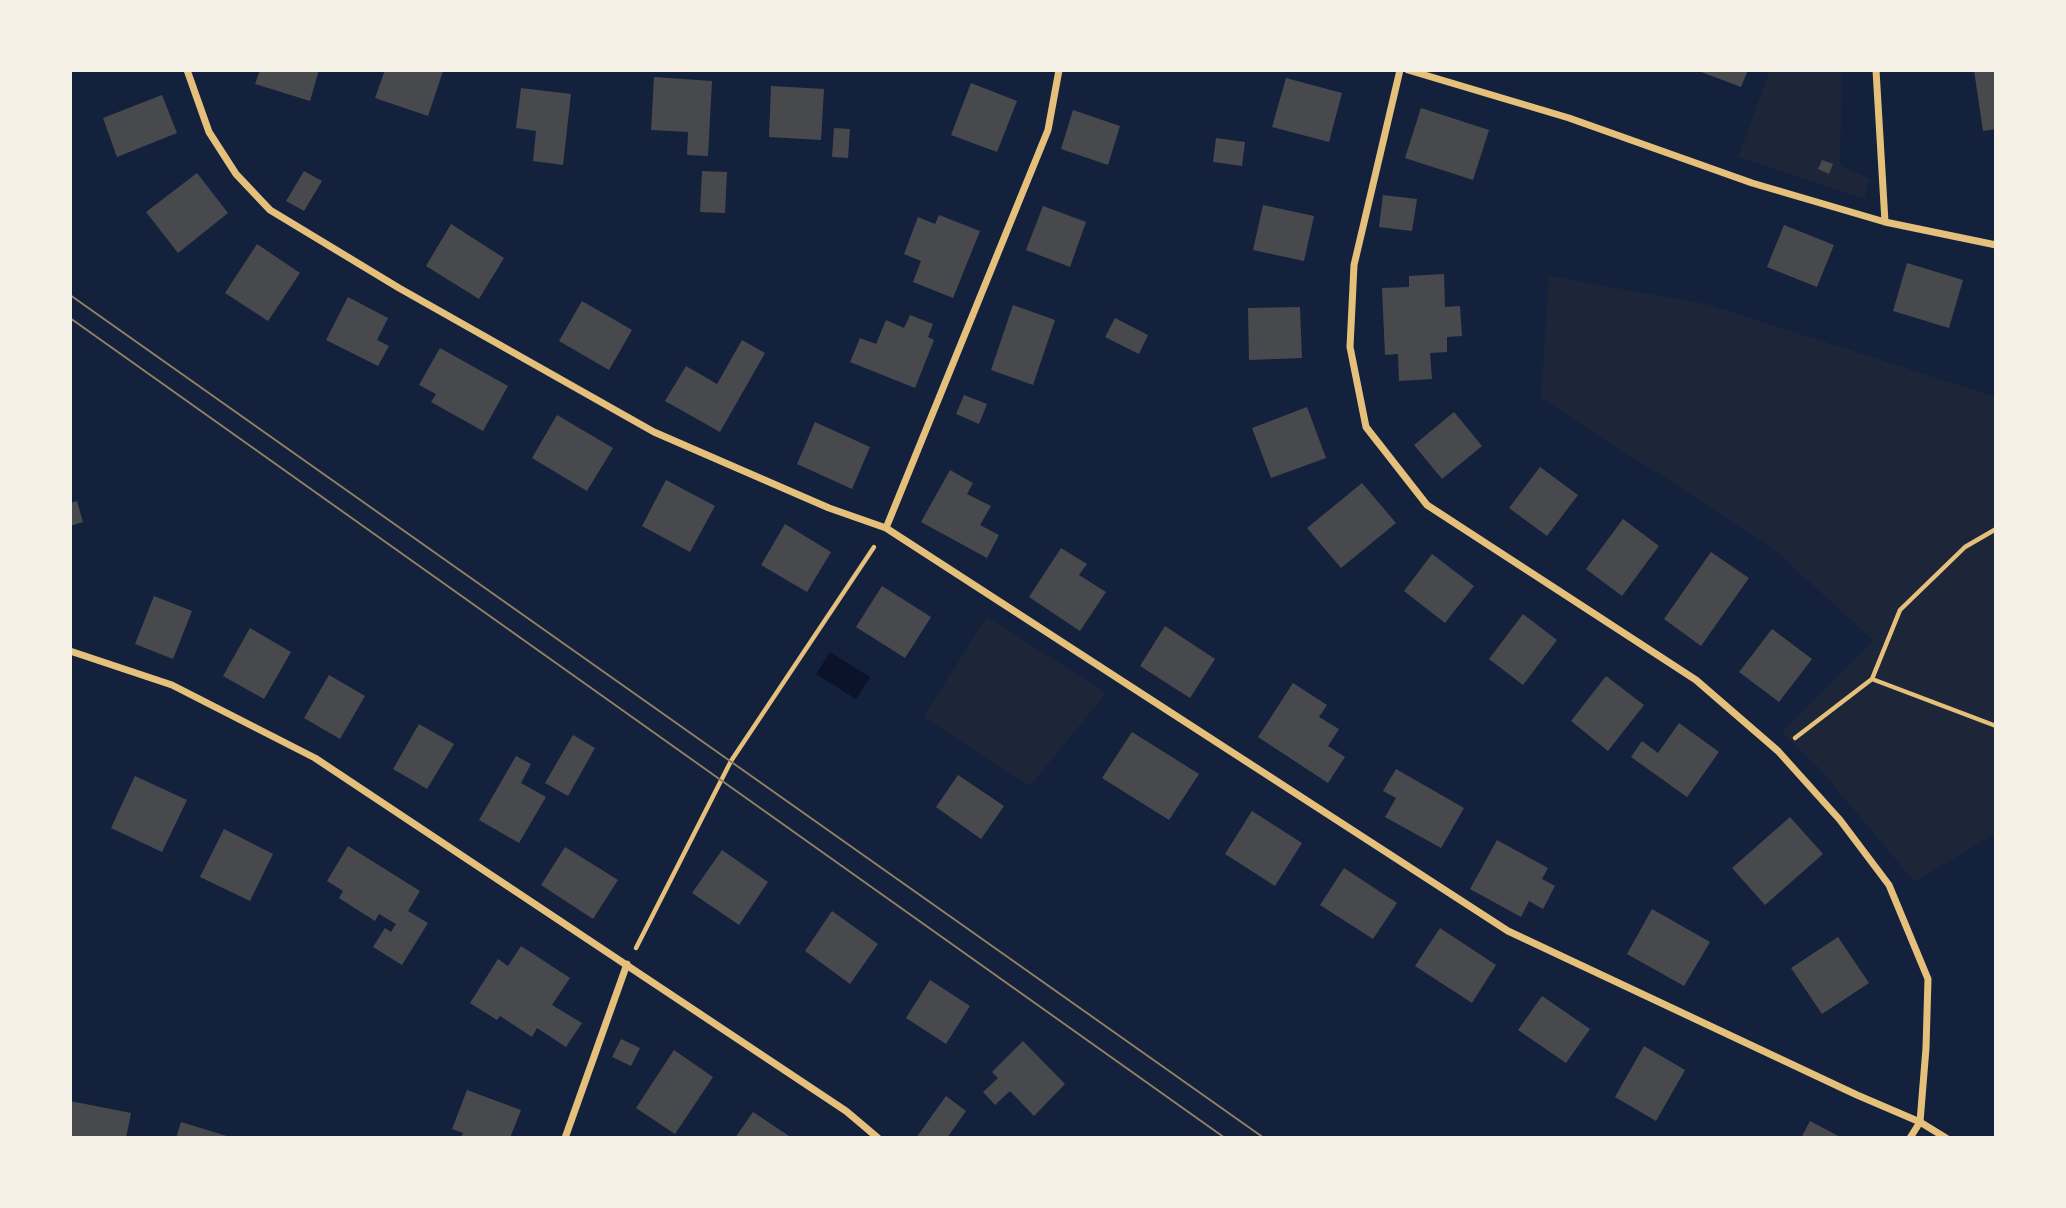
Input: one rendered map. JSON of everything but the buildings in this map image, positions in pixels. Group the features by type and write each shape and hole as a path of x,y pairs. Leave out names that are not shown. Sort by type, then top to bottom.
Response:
{"street":[{"path":"187,70 209,132 236,174 270,210 398,288 654,432 829,508 886,528 1508,931 1920,1122 1945,1138"},
{"path":"886,528 1048,130 1059,70"},
{"path":"1400,70 1354,265 1350,347 1366,427 1427,505 1696,680 1777,751 1840,820 1889,885 1928,979 1920,1122 1910,1138"},
{"path":"1408,70 1569,118 1752,183 1885,222 1996,245"},
{"path":"1876,70 1885,222"},
{"path":"70,650 172,685 315,758 846,1111 878,1138"},
{"path":"565,1138 627,964"}],"path":[{"path":"627,964 731,761 886,528"},
{"path":"1777,751 1872,679 1900,610 1965,547 1996,529"},
{"path":"1872,679 1996,726"}],"shaded area":[{"path":"1770,70 1842,70 1840,165 1870,179 1864,199 1738,157"},
{"path":"1549,276 1710,305 1996,397 1996,833 1915,882 1818,767 1782,732 1873,640 1770,546 1541,398"},
{"path":"987,617 1106,693 1030,786 923,717"},
{"path":"830,652 870,677 856,699 816,674"}],"tram line":[{"path":"70,295 1264,1138"},
{"path":"70,318 1225,1138"}]}
